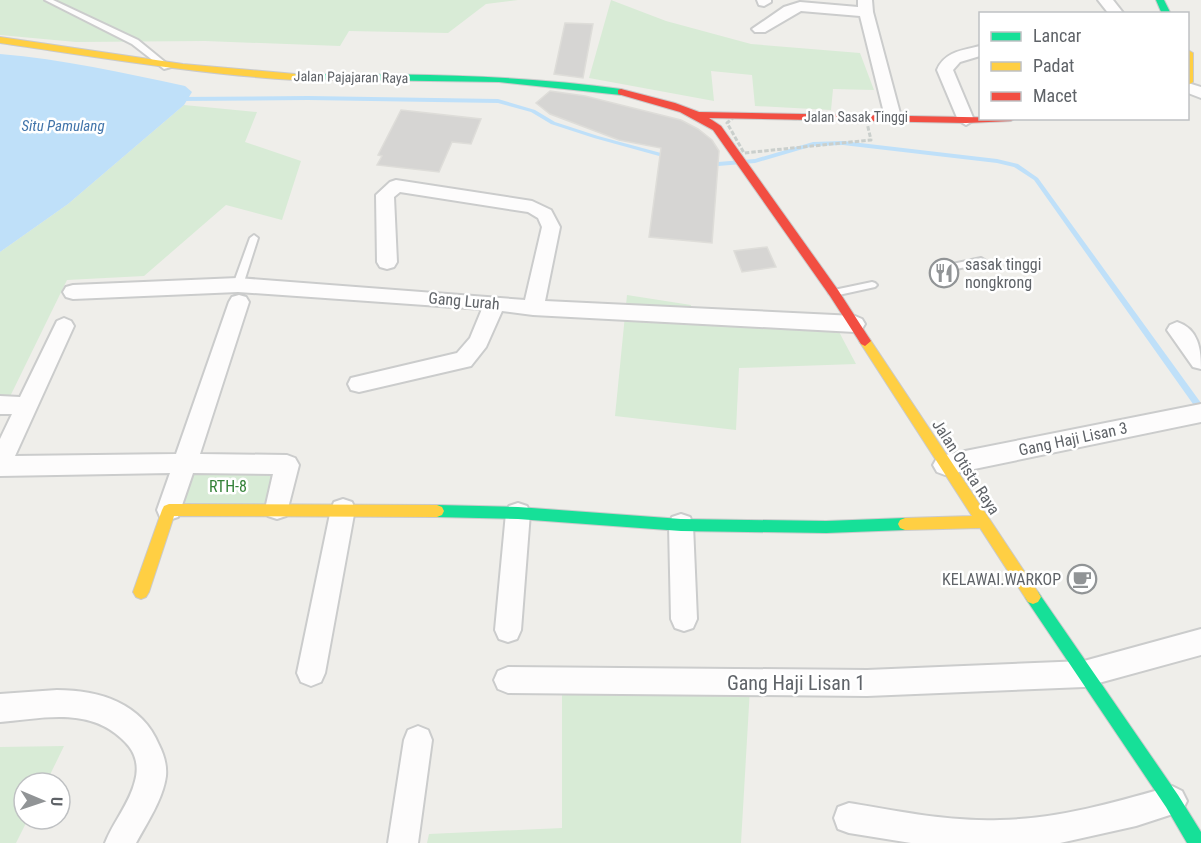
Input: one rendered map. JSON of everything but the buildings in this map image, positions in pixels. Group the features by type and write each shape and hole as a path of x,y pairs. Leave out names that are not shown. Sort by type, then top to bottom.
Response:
{"main road":[{"name":"Jalan Pajajaran Raya","path":"0,40 167,67 244,75 474,79 590,86 644,97 701,115"},
{"path":"1189,77 1193,57"},
{"name":"Jalan Sasak Tinggi","path":"701,115 979,119"},
{"name":"Jalan Otista Raya","path":"701,115 717,127 834,293 982,522 1172,801 1197,843"},
{"path":"141,591 169,510 343,509 518,513 681,525 843,526 982,522"}],"street":[{"path":"1105,0 1115,12"},
{"path":"760,29 789,10 800,6 865,6 893,117"},
{"path":"966,120 945,65 949,61 979,52"},
{"path":"387,262 385,195 396,186 532,207 544,212 550,218 551,227 533,308"},
{"name":"Gang Lurah","path":"73,292 238,293 495,303 533,308 855,324"},
{"path":"169,510 186,463 238,293"},
{"path":"359,384 463,360 477,345 495,303"},
{"path":"64,326 0,464 287,465 277,509"},
{"path":"1201,341 1177,330 1201,361"},
{"path":"0,405 27,406"},
{"name":"Gang Haji Lisan 3","path":"945,465 1201,413"},
{"path":"311,673 343,509"},
{"path":"508,630 518,513"},
{"path":"681,525 684,620"},
{"name":"Gang Haji Lisan 1","path":"508,680 867,684 1084,674 1201,642"},
{"path":"0,708 71,703 90,704 117,714 134,728 145,744 151,762 150,781 120,843"},
{"path":"403,843 417,740"},
{"path":"849,818 949,832 1022,834 1138,811 1172,801"}],"lane":[{"path":"48,0 135,42 167,67"},
{"path":"238,293 254,238"},
{"path":"938,270 981,261"},
{"path":"834,293 872,285"}],"green space":[{"path":"0,0 518,0 486,4 448,33 349,31 340,46 205,41 76,42 0,35"},
{"path":"611,0 666,21 751,44 860,53 874,90 833,89 831,110 755,106 752,75 711,71 714,101 589,78"},
{"path":"184,105 257,112 245,142 301,161 282,220 226,205 144,276 67,280 0,417 0,252 68,204"},
{"path":"627,295 691,305 689,322 837,328 856,364 739,368 736,430 615,416"},
{"name":"RTH-8","path":"186,463 287,465 277,509 169,510"},
{"path":"562,680 750,688 741,843 427,843 429,834 562,828"},
{"path":"64,746 52,771 12,771 12,831 22,831 16,843 0,843 0,747"}],"water":[{"name":"Situ Pamulang","path":"0,54 116,71 185,86 192,92 184,105 68,204 0,252"}],"waterway":[{"path":"177,99 308,98 498,101 533,111 553,123 670,157"},
{"path":"707,163 755,161 813,144 843,143 1016,165 1036,179 1201,409"}],"traffic: fast":[{"path":"1160,0 1166,12"},
{"path":"295,77 499,79 621,92"},
{"path":"437,511 518,513 681,525 826,527 905,524"},
{"path":"1033,597 1172,801 1197,843"}],"traffic: slow":[{"path":"0,40 220,72 295,77"},
{"path":"865,341 1033,597"},
{"path":"141,592 169,510 437,511"},
{"path":"905,524 982,522"}],"traffic: jam":[{"path":"621,92 684,109 717,128 834,293 865,341"},
{"path":"701,115 979,119"}],"place":[{"name":"sasak tinggi nongkrong","path":"944,273"},
{"name":"KELAWAI.WARKOP","path":"1082,579"}]}
